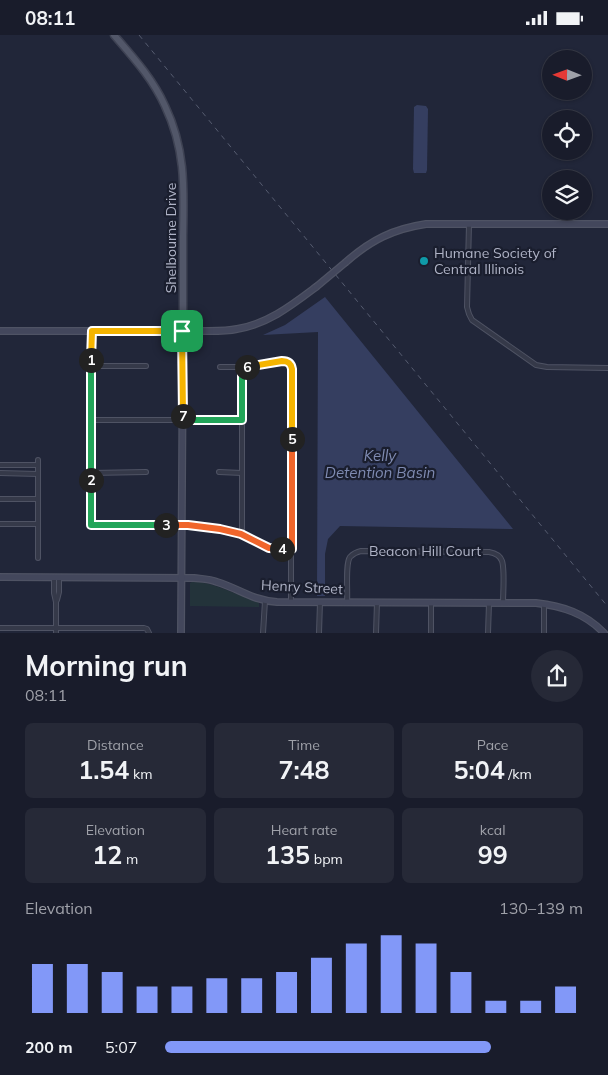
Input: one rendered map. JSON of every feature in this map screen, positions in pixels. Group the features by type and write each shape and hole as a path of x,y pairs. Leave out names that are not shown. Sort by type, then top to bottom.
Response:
{"main road":[{"name":"Shelbourne Drive","path":"114,35 157,90 170,116 178,142 184,173 181,633"},
{"path":"0,331 227,331 239,329 256,324 286,309 316,287 357,252 379,237 405,228 426,224 469,223 608,224"},
{"name":"Henry Street","path":"0,577 194,578 217,582 265,601 544,604 575,611 591,621 604,633"}],"street":[{"path":"469,223 467,307 472,320 538,366 608,368"},
{"path":"92,331 91,525 182,525 212,527 242,535 269,548 292,549"},
{"path":"220,367 242,367 285,361 290,364 292,369 291,602"},
{"path":"91,366 146,366"},
{"path":"242,367 242,535"},
{"path":"91,420 242,420"},
{"path":"38,460 38,558"},
{"path":"0,465 38,465"},
{"path":"91,473 146,472"},
{"path":"0,473 38,474"},
{"path":"219,473 242,473"},
{"path":"0,499 37,499"},
{"path":"0,524 38,524"},
{"name":"Beacon Hill Court","path":"348,602 348,564 350,557 361,551 493,553 499,557 503,564 503,603"},
{"path":"56,577 59,592 56,602 56,630"},
{"path":"263,633 265,601"},
{"path":"319,633 320,602"},
{"path":"376,633 377,602"},
{"path":"431,603 432,633"},
{"path":"488,633 489,603"},
{"path":"544,604 544,633"},
{"path":"0,628 11,630 144,628 148,631"}],"shaded area":[{"path":"194,581 227,590 259,603 259,607 190,606 190,583"}],"water":[{"path":"417,105 426,106 428,109 426,173 414,173 413,169 414,107"},
{"name":"Kelly Detention Basin","path":"325,297 513,529 340,526 328,539 325,554 325,596 317,596 318,332 263,335 285,325"}],"railway":[{"path":"139,35 608,607"}],"place":[{"name":"Humane Society of Central Illinois","path":"424,261"}],"route":[{"path":"92,331 182,331 182,420 242,420 242,367 282,361 290,364 292,369 292,549 269,548 241,534 212,527 188,525 91,525 92,331"}]}
